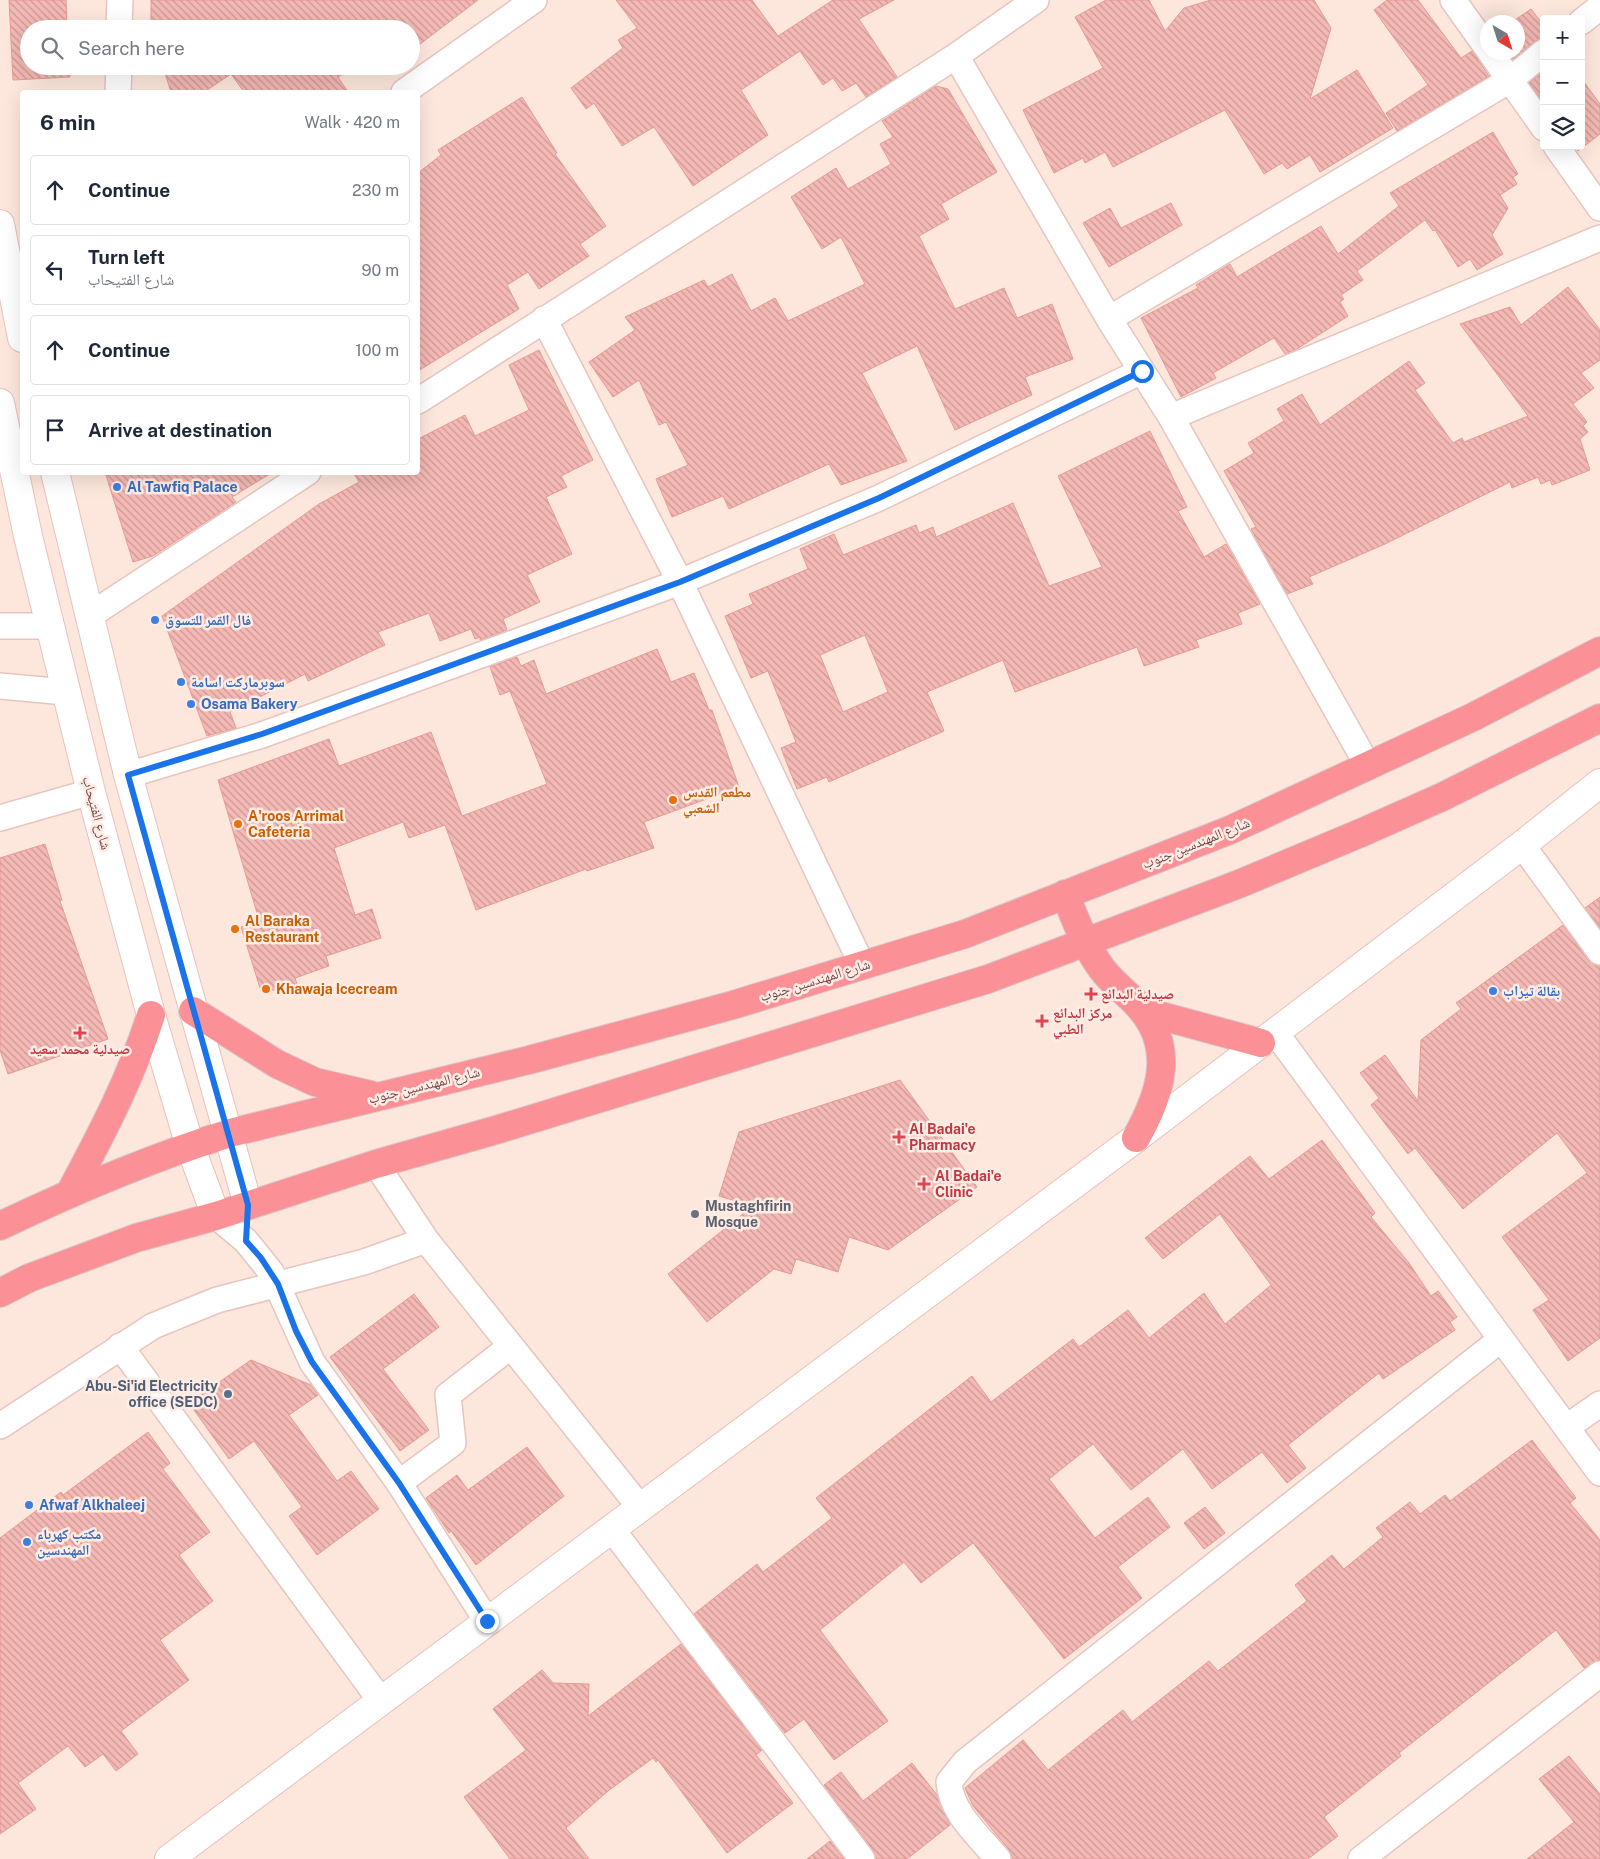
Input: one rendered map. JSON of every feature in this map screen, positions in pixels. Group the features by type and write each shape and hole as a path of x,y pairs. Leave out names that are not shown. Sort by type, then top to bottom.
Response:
{"highway":[{"name":"شارع المهندسين جنوب","path":"0,1226 71,1191 190,1146 377,1096 529,1060 733,1005 965,934 1230,830 1473,717 1600,651"},
{"path":"0,1293 29,1278 136,1238 216,1216 376,1164 748,1054 988,978 1085,944 1239,884 1363,832 1442,797 1600,718"},
{"path":"1065,894 1085,944 1104,971 1143,1011 1154,1032 1162,1062 1154,1102 1136,1138"},
{"path":"193,1011 277,1064 316,1082 377,1096"},
{"path":"1143,1011 1268,1038"},
{"path":"71,1191 121,1096 137,1059 151,1015"}],"street":[{"path":"119,20 120,0"},
{"path":"407,90 534,0"},
{"path":"420,400 544,318 956,56 1036,0"},
{"path":"1453,0 1480,38"},
{"path":"1585,19 1600,7"},
{"path":"1109,319 1510,80 1540,55"},
{"path":"956,56 1109,319 1171,417 1368,766"},
{"path":"1496,60 1540,122"},
{"path":"118,90 119,75"},
{"path":"1559,150 1600,208"},
{"path":"0,224 20,320"},
{"path":"1171,417 1600,238"},
{"path":"544,318 680,582 862,965"},
{"path":"128,775 262,734 680,582 879,498 1142,371"},
{"name":"شارع الفتيحاب","path":"0,403 49,626 91,792 151,1015 190,1146 216,1216"},
{"path":"56,475 128,775 193,1011 230,1134 248,1205 246,1241"},
{"path":"89,616 303,475"},
{"path":"0,626 49,626"},
{"path":"0,686 65,692"},
{"path":"169,1859 639,1506 1136,1138 1600,783"},
{"path":"0,818 91,792"},
{"path":"1522,844 1600,952"},
{"path":"1268,1038 1567,1427 1600,1473"},
{"path":"376,1164 426,1240 639,1506"},
{"path":"216,1216 246,1241 261,1258 278,1284 296,1331 312,1362 399,1483 487,1621"},
{"path":"0,1426 153,1326 217,1300 364,1262 426,1240"},
{"path":"998,1859 955,1808 950,1796 949,1782 965,1762 1500,1340"},
{"path":"120,1346 381,1701"},
{"path":"399,1483 453,1443 448,1395 511,1346"},
{"path":"1567,1427 1600,1404"},
{"path":"611,1528 862,1859"},
{"path":"1362,1859 1600,1674"}],"building":[{"path":"9,0 66,0 67,20 20,20 20,75 70,75 70,77 13,80"},
{"path":"151,0 478,0 420,44 420,20 151,20"},
{"path":"616,0 752,0 778,36 833,0 894,0 859,19 897,77 866,97 856,83 842,91 833,78 823,85 800,51 741,90 768,135 693,186 654,127 622,146 594,103 586,109 571,88 623,48 618,40 637,28"},
{"path":"1106,0 1149,0 1165,31 1184,8 1211,0 1314,0 1331,28 1310,99 1357,70 1393,128 1320,172 1310,155 1287,169 1282,163 1264,174 1225,110 1113,167 1105,152 1085,163 1083,158 1054,173 1023,110 1103,68 1075,17"},
{"path":"1387,0 1418,0 1461,58 1472,51 1489,76 1397,131 1386,113 1428,85 1374,10"},
{"path":"1531,9 1540,21 1540,39 1525,49 1525,15 1522,15"},
{"path":"1540,74 1540,98 1529,83"},
{"path":"166,75 230,75 207,90 170,90"},
{"path":"232,75 341,75 338,77 347,90 243,90"},
{"path":"1585,83 1600,104 1600,134 1585,146"},
{"path":"936,86 948,89 997,172 941,204 949,219 919,236 955,309 1004,288 1017,318 1052,304 1073,359 1025,377 1032,395 955,430 917,346 862,373 907,461 841,485 829,464 729,509 723,496 672,517 656,479 688,465 666,422 659,425 639,380 613,397 589,362 635,330 625,317 704,280 708,287 732,274 751,311 775,298 788,321 865,284 841,237 822,249 791,197 836,168 848,189 891,164 880,144 893,137 882,121"},
{"path":"522,97 557,153 555,154 606,226 580,244 589,256 539,289 528,272 507,285 519,309 420,370 420,171 441,155 438,150"},
{"path":"1493,132 1518,174 1513,177 1517,184 1500,195 1508,208 1492,235 1503,254 1477,270 1470,259 1458,267 1435,230 1433,231 1425,220 1357,271 1363,280 1341,295 1344,299 1340,302 1348,316 1297,349 1285,354 1274,338 1213,373 1216,378 1181,397 1141,318 1198,288 1196,285 1230,264 1237,277 1321,226 1338,254 1399,206 1390,193"},
{"path":"1171,203 1182,225 1109,267 1083,223 1110,208 1121,228"},
{"path":"1568,287 1600,330 1600,360 1581,373 1594,388 1573,404 1587,422 1583,426 1588,432 1580,439 1590,470 1552,485 1550,480 1541,484 1538,477 1512,488 1510,482 1385,544 1309,577 1313,584 1287,594 1251,529 1256,527 1224,471 1254,453 1248,443 1284,421 1277,409 1302,394 1320,425 1409,361 1425,383 1415,390 1453,443 1462,438 1464,442 1528,416 1460,324 1510,307 1521,325"},
{"path":"539,350 593,460 561,476 567,487 546,497 572,554 527,575 540,602 503,619 507,630 480,640 480,637 475,639 471,629 440,641 429,613 378,632 385,645 308,681 305,674 230,712 236,728 207,736 162,616 319,504 359,482 355,475 420,475 420,438 465,415 475,436 529,410 509,365"},
{"path":"1150,431 1187,507 1178,511 1204,557 1226,544 1260,604 1238,613 1242,624 1196,640 1199,647 1144,666 1137,647 1015,692 1003,660 927,692 944,731 829,782 827,777 797,789 781,748 796,742 768,671 751,678 725,616 753,604 749,594 808,569 800,549 834,534 843,555 916,525 919,533 933,527 936,537 1013,503 1049,586 1102,567 1058,476","holes":["865,635 888,692 843,712 820,655"]},
{"path":"106,475 268,475 232,497 236,502 153,556 133,562"},
{"path":"657,649 671,682 694,673 709,710 712,710 739,787 644,822 654,848 587,871 586,869 476,910 445,825 409,838 403,822 334,848 355,915 372,909 381,938 326,956 329,966 295,978 300,994 260,988 241,927 259,920 218,780 329,739 339,766 431,732 462,816 547,784 510,691 500,695 490,667 517,657 521,666 534,660 546,694"},
{"path":"45,844 62,900 60,901 108,1039 8,1074 0,1050 0,858"},
{"path":"1600,897 1600,928 1585,908"},
{"path":"1563,925 1588,960 1600,966 1600,1338 1568,1361 1533,1310 1549,1300 1502,1237 1587,1173 1557,1133 1463,1209 1415,1148 1408,1154 1371,1105 1379,1098 1360,1073 1385,1055 1418,1101 1421,1040 1461,1009 1456,1003"},
{"path":"900,1080 977,1187 888,1250 849,1237 838,1272 796,1259 791,1274 774,1269 707,1322 668,1274 753,1206 719,1196 739,1132"},
{"path":"1322,1140 1375,1213 1371,1217 1409,1263 1431,1296 1438,1291 1457,1317 1450,1322 1455,1330 1383,1379 1379,1373 1288,1445 1306,1468 1287,1483 1262,1452 1212,1489 1183,1449 1131,1490 1093,1444 1049,1479 1095,1538 1148,1497 1170,1527 1118,1567 1142,1598 1064,1659 973,1543 921,1583 904,1562 820,1630 888,1721 834,1760 804,1719 785,1733 694,1614 757,1564 763,1572 832,1518 816,1498 972,1376 991,1402 1073,1339 1079,1347 1128,1310 1149,1338 1204,1293 1225,1324 1271,1285 1220,1214 1163,1259 1145,1238 1250,1156 1269,1179"},
{"path":"414,1294 439,1327 383,1369 429,1430 400,1451 330,1357"},
{"path":"251,1360 311,1385 318,1395 289,1415 337,1481 351,1471 379,1509 317,1555 289,1516 302,1507 254,1441 229,1459 189,1403"},
{"path":"148,1432 170,1463 163,1469 210,1532 179,1555 213,1601 160,1640 189,1680 121,1731 138,1754 116,1771 103,1754 85,1767 68,1746 18,1783 36,1809 0,1834 0,1538 61,1492 63,1495"},
{"path":"1532,1440 1576,1498 1570,1503 1600,1540 1600,1660 1584,1668 1556,1630 1399,1753 1401,1756 1324,1817 1338,1836 1308,1859 1013,1859 1009,1850 973,1806 965,1788 1023,1740 1048,1770 1123,1710 1132,1722 1209,1661 1218,1671 1307,1601 1295,1585 1332,1555 1344,1569 1383,1537 1376,1528 1410,1502 1420,1514 1445,1495 1450,1501"},
{"path":"527,1447 564,1496 476,1565 451,1531 449,1533 426,1498 457,1475 468,1490"},
{"path":"1205,1507 1225,1533 1204,1549 1184,1523"},
{"path":"681,1644 762,1750 756,1755 793,1803 727,1853 658,1760 656,1762 653,1758 608,1791 566,1828 589,1859 510,1859 464,1797 526,1750 493,1709 542,1670 553,1683 589,1684 588,1716"},
{"path":"1569,1756 1600,1794 1600,1859 1527,1859 1574,1822 1539,1779"},
{"path":"912,1763 937,1795 950,1825 907,1859 876,1859 873,1850 824,1785 841,1772 863,1801"},
{"path":"830,1841 844,1859 807,1859"}],"place":[{"name":"Al Tawfiq Palace","path":"117,487"},
{"name":"فال القمر للتسوق","path":"155,620"},
{"name":"سوبرماركت اسامة","path":"181,682"},
{"name":"Osama Bakery","path":"191,704"},
{"name":"مطعم القدس الشعبي","path":"673,800"},
{"name":"A'roos Arrimal Cafeteria","path":"238,824"},
{"name":"Al Baraka Restaurant","path":"235,929"},
{"name":"Khawaja Icecream","path":"266,989"},
{"name":"بقالة تيراب","path":"1493,991"},
{"name":"صيدلية البدائع","path":"1091,994"},
{"name":"مركز البدائع الطبي","path":"1042,1021"},
{"name":"صيدلية محمد سعيد","path":"80,1033"},
{"name":"Al Badai'e Pharmacy","path":"899,1137"},
{"name":"Al Badai'e Clinic","path":"924,1184"},
{"name":"Mustaghfirin Mosque","path":"695,1214"},
{"name":"Abu-Si'id Electricity office (SEDC)","path":"228,1394"},
{"name":"Afwaf Alkhaleej","path":"29,1505"},
{"name":"مكتب كهرباء المهندسين","path":"27,1542"}],"route":[{"path":"487,1621 399,1483 312,1362 296,1331 278,1284 261,1258 246,1241 248,1205 230,1134 193,1011 128,775 262,734 680,582 879,498 1142,371"}]}
